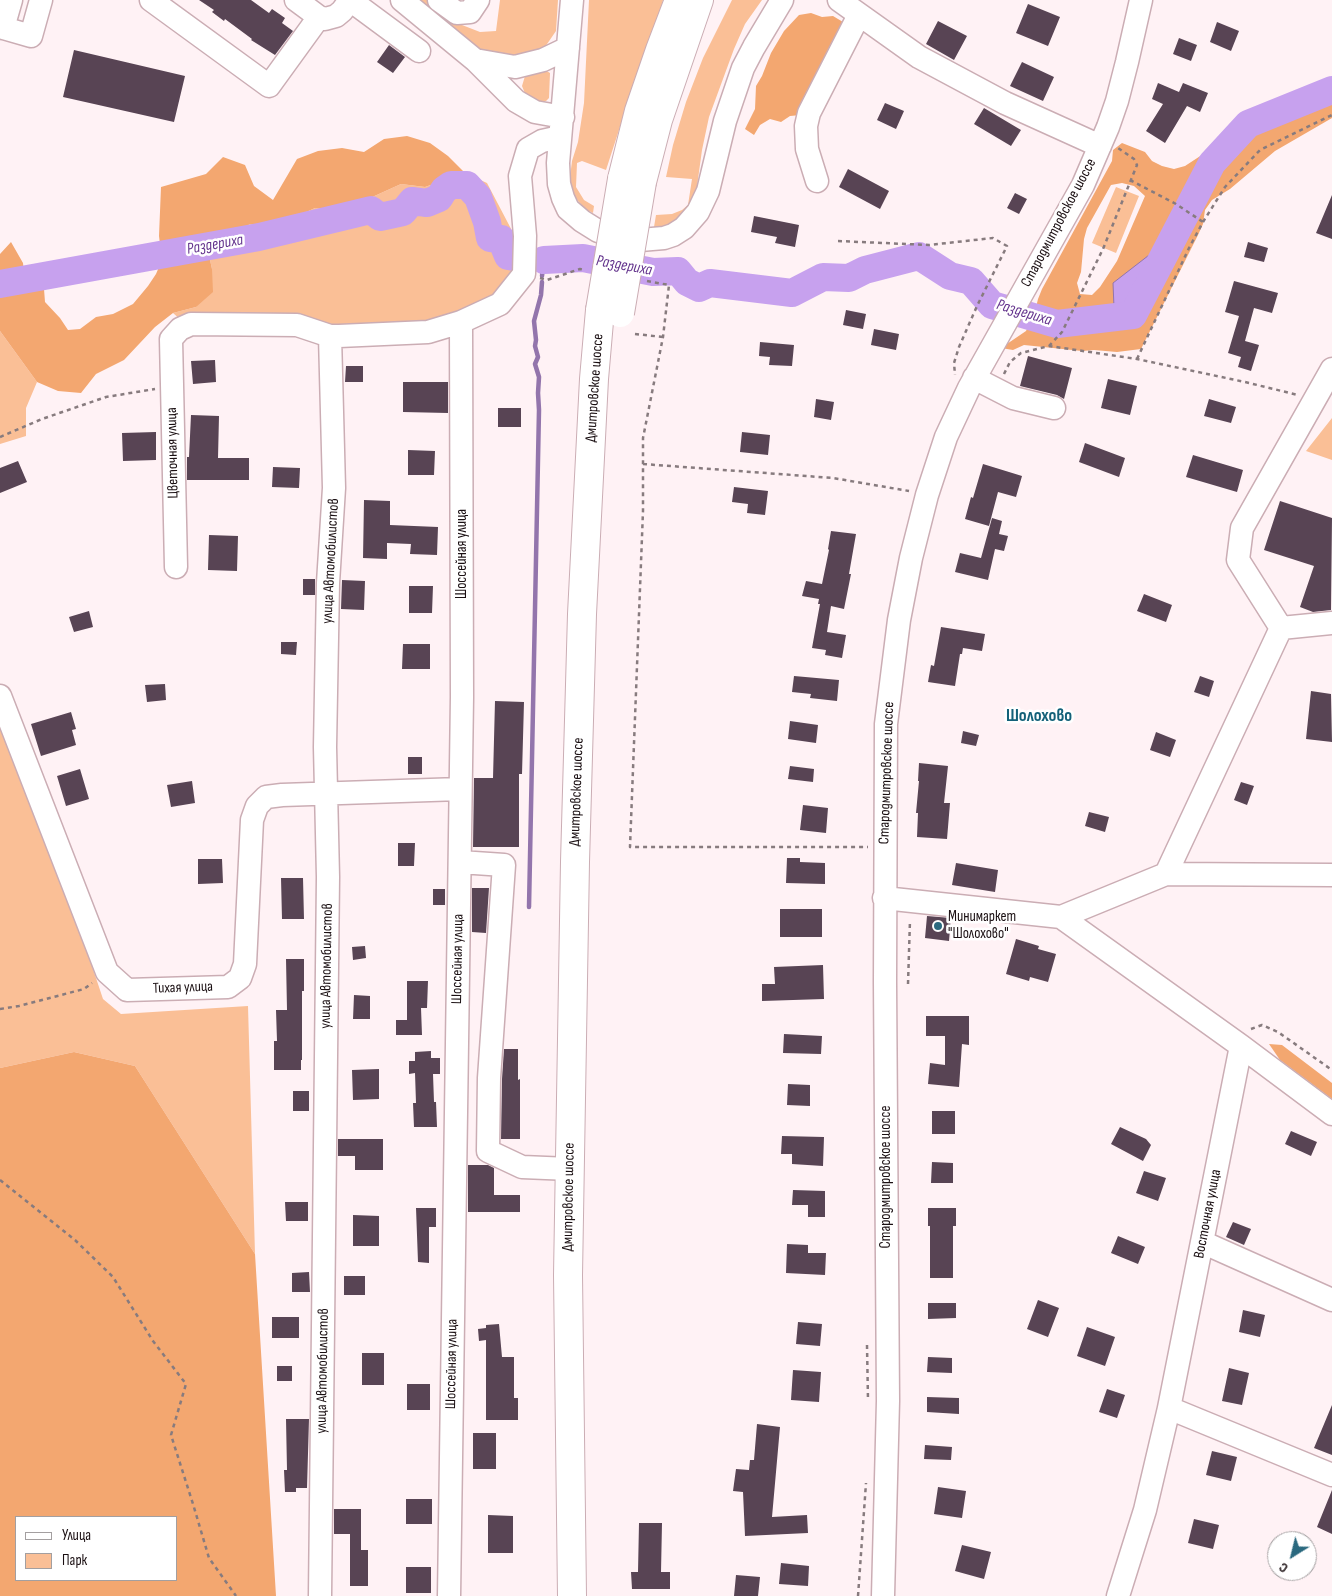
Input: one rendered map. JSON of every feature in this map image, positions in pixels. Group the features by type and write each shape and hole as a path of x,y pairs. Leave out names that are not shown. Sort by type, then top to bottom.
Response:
{"highway":[{"name":"Дмитровское шоссе","path":"590,1596 586,1274 592,855 612,380 639,111 689,1"},
{"name":"Дмитровское шоссе","path":"572,1596 568,1275 575,862 582,614 594,379 618,319"}],"street":[{"path":"11,0 2,28 31,36 41,0"},
{"path":"151,0 268,86 319,17"},
{"path":"296,0 324,19 336,16 350,0 419,51"},
{"path":"402,0 475,60 516,101 562,127"},
{"path":"439,0 457,13 470,12 478,0"},
{"path":"572,0 558,162 559,184 568,208 582,221 598,231 640,240 664,238 673,235 684,228 698,212 708,191 725,121 743,68 782,0"},
{"path":"838,0 919,57 1004,102 1106,145"},
{"name":"Стародмитровское шоссе","path":"883,1596 888,1401 884,898 886,724 899,620 927,495 946,437 971,383 1106,145 1128,62 1141,0"},
{"path":"817,181 807,149 806,126 809,113 859,15"},
{"path":"475,60 515,67 543,60 568,48"},
{"path":"516,101 515,88 517,76 526,65"},
{"path":"330,336 428,332 460,322 500,304 524,274 525,236 520,176 528,149 562,127"},
{"name":"Шоссейная улица","path":"449,1596 462,697 460,322"},
{"name":"Цветочная улица","path":"176,567 171,340 180,330 191,324 297,326 330,336"},
{"name":"улица Автомобилистов","path":"320,1596 328,876 325,747 328,583 334,488 330,336"},
{"path":"1281,628 1238,560 1242,528 1332,369"},
{"path":"971,383 996,389 1012,398 1054,408"},
{"path":"1281,628 1332,624"},
{"path":"1166,874 1281,628"},
{"name":"Тихая улица","path":"0,696 106,972 127,990 228,987 240,978 245,964 252,820 257,806 266,797 460,789"},
{"path":"460,862 504,865 489,1078 488,1151 522,1167 570,1169"},
{"path":"1059,925 1166,874 1332,875"},
{"path":"884,898 911,900 1059,925 1241,1046 1332,1114"},
{"name":"Восточная улица","path":"1118,1596 1145,1510 1169,1408 1241,1046"},
{"path":"1202,1242 1332,1300"},
{"path":"1169,1408 1332,1475"}],"path":[{"path":"1137,359 1189,248 1225,187 1260,150 1332,115"},
{"path":"1050,346 1062,332 1102,249 1137,165 1134,159 1106,145"},
{"path":"1130,180 1176,204 1203,222"},
{"path":"838,241 929,245 993,238 1007,246 977,306 959,346 954,363 955,375 971,383"},
{"path":"524,268 536,276 547,280 580,269 589,271"},
{"path":"642,280 669,285 663,336 644,438 630,847 884,847"},
{"path":"618,319 663,336"},
{"path":"996,389 1010,362 1021,353 1050,346 1137,359 1316,399"},
{"path":"0,437 106,397 171,386"},
{"path":"643,464 833,478 927,495"},
{"path":"908,984 911,900"},
{"path":"0,1009 84,989 106,972"},
{"path":"1241,1046 1251,1028 1262,1025 1278,1032 1332,1070"},
{"path":"0,1180 75,1240 113,1277 153,1341 186,1384 171,1435 194,1504 209,1558 236,1596"}],"green space":[{"path":"416,0 429,0 462,25 480,32 496,31 500,0 558,0 556,31 545,47 528,57 479,51"},
{"path":"589,0 663,0 606,170 582,161 577,163 576,187 584,200 594,206 593,213 585,209 572,192 570,177 584,103"},
{"path":"732,0 762,0 745,24 709,117 695,201 675,224 659,228 654,227 656,215 672,214 688,205 692,179 666,177 686,102 703,58"},
{"path":"545,70 550,73 549,98 546,101 540,102 526,96 522,86 525,76"},
{"path":"465,173 487,183 519,244 512,274 491,299 440,321 341,328 183,322 173,313 196,307 212,269 207,246 229,238 250,224 274,227 315,208 337,209 359,203 401,184 425,187"},
{"path":"1116,187 1139,196 1116,253 1092,243"},
{"path":"0,331 37,382 26,408 26,436 0,444"},
{"path":"1332,418 1332,460 1306,451"},
{"path":"0,710 103,999 121,1014 248,1006 255,1254 135,1066 74,1052 0,1068"}],"shaded area":[{"path":"811,13 822,17 833,16 843,22 842,33 801,115 790,116 781,122 770,119 760,125 754,135 745,129 755,109 756,86 771,53 784,31 799,15"},
{"path":"1332,83 1332,118 1275,151 1230,189 1212,200 1205,210 1203,224 1198,235 1141,349 1117,352 1082,351 1024,345 1013,350 1001,348 1026,331 1042,289 1112,161 1113,150 1122,143 1145,152 1152,161 1162,166 1174,169 1185,166 1214,147 1250,113","holes":["1122,183 1134,186 1145,196 1117,261 1100,287 1092,295 1080,294 1077,283 1081,272 1087,228 1111,185"]},
{"path":"407,136 430,143 448,156 465,173 425,187 401,184 359,203 337,209 315,208 274,227 250,224 229,238 207,246 212,269 213,292 196,307 173,313 155,327 124,360 96,374 81,393 58,391 37,382 0,331 0,254 11,242 23,263 26,290 44,289 45,302 68,330 80,329 96,317 113,314 133,304 156,274 162,260 159,236 161,187 206,174 223,157 245,165 254,186 273,200 297,159 318,151 342,148 364,152 384,139"},
{"path":"1177,244 1169,274 1141,316 1121,319 1114,308 1113,283 1162,245"},
{"path":"1269,1044 1282,1045 1332,1083 1332,1099 1280,1060"},
{"path":"74,1052 135,1066 255,1254 276,1596 0,1596 0,1068"}],"building":[{"path":"199,0 251,0 269,13 272,9 285,18 282,23 293,31 275,55 251,40 225,19 224,21 212,12 214,10"},
{"path":"1028,4 1060,17 1048,46 1016,33"},
{"path":"938,21 967,36 954,60 926,44"},
{"path":"1217,22 1239,31 1231,51 1210,42"},
{"path":"1179,38 1197,45 1191,61 1173,54"},
{"path":"389,45 405,57 393,73 377,62"},
{"path":"74,50 185,76 174,122 63,97"},
{"path":"1022,62 1054,77 1043,101 1010,86"},
{"path":"1158,83 1179,92 1183,83 1208,93 1200,112 1187,106 1165,143 1146,131 1163,104 1152,99"},
{"path":"885,103 904,111 896,129 877,120"},
{"path":"984,108 1021,130 1011,146 974,124"},
{"path":"848,169 889,191 880,209 839,187"},
{"path":"1015,193 1027,199 1019,214 1007,208"},
{"path":"1332,195 1332,239 1316,233"},
{"path":"754,216 799,225 795,247 775,243 777,237 751,232"},
{"path":"1248,242 1268,248 1264,262 1244,257"},
{"path":"1234,281 1278,293 1272,313 1254,308 1245,341 1259,345 1251,371 1238,367 1241,357 1228,353 1239,316 1225,312"},
{"path":"846,310 866,314 863,329 843,325"},
{"path":"874,329 899,334 896,350 871,345"},
{"path":"760,342 794,345 792,366 769,365 770,357 759,356"},
{"path":"1028,356 1072,368 1064,399 1057,395 1020,386"},
{"path":"215,360 216,382 193,384 191,361"},
{"path":"346,366 363,366 363,382 345,382"},
{"path":"1108,379 1137,386 1130,415 1101,408"},
{"path":"403,382 448,382 448,413 403,412"},
{"path":"816,399 834,402 831,420 814,417"},
{"path":"1209,399 1236,407 1231,423 1204,416"},
{"path":"498,408 521,408 521,427 498,427"},
{"path":"191,415 219,416 218,458 249,458 249,480 187,480"},
{"path":"156,432 156,460 123,461 122,433"},
{"path":"742,432 770,435 768,455 740,452"},
{"path":"1085,443 1125,458 1119,477 1079,462"},
{"path":"408,450 435,451 434,475 408,475"},
{"path":"1193,455 1243,470 1237,492 1186,477"},
{"path":"18,461 27,482 0,493 0,468"},
{"path":"983,464 1022,476 1016,497 998,492 989,526 965,519"},
{"path":"273,467 300,468 299,488 272,487"},
{"path":"734,487 768,491 765,515 747,513 748,504 732,502"},
{"path":"364,500 390,501 390,525 438,527 437,555 410,554 411,544 387,543 387,559 363,558"},
{"path":"1280,501 1332,518 1331,610 1313,612 1300,607 1314,566 1264,550"},
{"path":"992,518 1002,521 999,534 1008,536 1004,551 995,549 988,580 955,572 960,553 981,558"},
{"path":"831,531 856,534 844,609 831,606 827,632 846,635 842,658 825,655 826,650 812,648 820,604 818,604 819,599 802,596 806,581 822,584"},
{"path":"209,535 238,536 237,571 208,570"},
{"path":"303,579 315,579 315,595 303,595"},
{"path":"342,580 365,581 364,610 341,609"},
{"path":"409,586 433,586 432,613 409,613"},
{"path":"1144,594 1172,605 1166,622 1137,611"},
{"path":"89,611 93,627 74,632 69,617"},
{"path":"941,627 985,634 982,651 963,648 962,654 960,654 955,686 928,682 931,665 934,666"},
{"path":"281,642 297,642 296,655 281,654"},
{"path":"403,644 430,644 430,669 402,669"},
{"path":"794,676 839,680 837,701 810,698 811,694 792,692"},
{"path":"1200,676 1214,681 1209,697 1194,692"},
{"path":"165,684 166,700 147,702 145,685"},
{"path":"1311,691 1331,694 1332,742 1306,739"},
{"path":"495,701 524,702 522,774 519,774 519,847 473,847 474,778 493,778"},
{"path":"71,712 76,729 72,730 76,745 41,756 31,724"},
{"path":"790,721 818,725 816,743 788,739"},
{"path":"963,731 979,735 976,746 961,743"},
{"path":"1156,732 1176,740 1170,757 1150,750"},
{"path":"408,757 422,757 422,774 408,774"},
{"path":"919,763 948,766 944,803 950,803 947,839 917,837 918,813 916,813"},
{"path":"790,766 814,769 813,782 788,779"},
{"path":"80,769 89,799 66,806 57,776"},
{"path":"192,781 195,803 171,807 167,785"},
{"path":"1241,782 1254,786 1247,805 1234,800"},
{"path":"803,805 828,808 826,833 800,830"},
{"path":"1089,812 1109,817 1105,832 1085,826"},
{"path":"398,843 415,843 414,866 398,866"},
{"path":"787,858 800,858 800,862 825,863 825,884 786,883"},
{"path":"198,859 222,859 223,883 198,884"},
{"path":"956,863 998,870 995,892 952,885"},
{"path":"281,878 303,878 304,919 282,919"},
{"path":"472,888 489,888 486,933 472,932"},
{"path":"433,889 445,889 445,905 433,905"},
{"path":"780,909 822,909 822,937 780,937"},
{"name":"Минимаркет \"Шолохово\"","path":"927,916 951,918 949,941 925,938"},
{"path":"1016,939 1039,946 1038,949 1056,954 1048,982 1030,977 1029,981 1006,974"},
{"path":"365,946 366,958 353,960 352,947"},
{"path":"286,959 304,959 301,1070 274,1070 274,1041 277,1041 276,1010 287,1010"},
{"path":"823,965 824,999 762,1001 762,984 775,984 774,967"},
{"path":"407,981 428,981 427,1008 421,1008 422,1035 396,1035 396,1020 407,1020"},
{"path":"354,995 370,996 370,1019 353,1019"},
{"path":"926,1016 969,1016 969,1045 962,1044 959,1087 928,1084 930,1063 945,1065 945,1036 926,1036"},
{"path":"784,1034 822,1036 821,1054 783,1053"},
{"path":"504,1049 518,1049 520,1139 501,1139"},
{"path":"431,1051 431,1058 440,1058 440,1074 433,1074 437,1127 414,1127 413,1103 416,1103 415,1073 409,1074 409,1061 415,1061 415,1052"},
{"path":"379,1069 379,1099 353,1100 352,1070"},
{"path":"788,1084 810,1085 810,1106 787,1105"},
{"path":"293,1091 309,1091 309,1111 293,1111"},
{"path":"932,1111 955,1111 955,1134 932,1134"},
{"path":"1120,1127 1146,1139 1151,1145 1143,1161 1111,1144"},
{"path":"1291,1131 1317,1142 1311,1156 1285,1144"},
{"path":"782,1136 824,1137 823,1166 792,1164 792,1154 781,1154"},
{"path":"338,1139 383,1139 383,1170 355,1170 355,1156 338,1156"},
{"path":"932,1162 953,1163 953,1183 931,1183"},
{"path":"468,1165 488,1165 494,1168 494,1195 520,1195 520,1212 468,1212"},
{"path":"1144,1171 1166,1178 1158,1201 1136,1193"},
{"path":"793,1190 825,1191 825,1217 808,1217 808,1205 792,1205"},
{"path":"285,1202 308,1202 308,1221 286,1221"},
{"path":"416,1208 436,1208 436,1227 429,1227 429,1263 418,1262"},
{"path":"928,1208 956,1208 956,1226 953,1226 953,1278 930,1278"},
{"path":"353,1215 379,1216 379,1246 353,1246"},
{"path":"1233,1222 1251,1229 1244,1245 1226,1237"},
{"path":"1118,1236 1145,1247 1138,1264 1111,1253"},
{"path":"787,1244 808,1245 808,1253 826,1253 825,1275 786,1273"},
{"path":"309,1272 310,1292 292,1292 292,1273"},
{"path":"344,1276 365,1276 365,1295 344,1295"},
{"path":"1038,1300 1059,1308 1048,1337 1027,1329"},
{"path":"928,1303 956,1303 956,1318 928,1319"},
{"path":"1243,1310 1265,1315 1260,1337 1239,1332"},
{"path":"272,1317 299,1317 299,1338 272,1338"},
{"path":"798,1322 822,1324 820,1346 796,1344"},
{"path":"499,1324 502,1357 514,1357 514,1398 518,1398 518,1420 486,1420 486,1340 479,1341 478,1329 486,1328 486,1325"},
{"path":"1087,1327 1115,1337 1105,1366 1077,1356"},
{"path":"362,1353 384,1353 384,1385 362,1385"},
{"path":"928,1357 952,1358 952,1373 927,1372"},
{"path":"277,1366 292,1366 292,1381 277,1381"},
{"path":"1229,1368 1249,1373 1242,1405 1222,1401"},
{"path":"793,1370 821,1372 819,1402 791,1400"},
{"path":"407,1384 430,1384 430,1410 407,1410"},
{"path":"1107,1389 1125,1395 1117,1418 1099,1412"},
{"path":"927,1397 959,1398 959,1414 927,1412"},
{"path":"1332,1405 1332,1455 1314,1448"},
{"path":"286,1419 309,1419 307,1488 296,1488 296,1492 285,1492 284,1470 287,1470"},
{"path":"757,1424 780,1427 772,1517 807,1515 808,1533 745,1536 743,1492 733,1491 736,1469 749,1470 750,1460 754,1460"},
{"path":"473,1433 496,1433 496,1469 473,1469"},
{"path":"925,1445 952,1447 951,1460 924,1459"},
{"path":"1212,1451 1237,1457 1231,1481 1206,1475"},
{"path":"938,1487 966,1491 962,1518 934,1514"},
{"path":"1332,1490 1332,1534 1317,1527"},
{"path":"406,1499 432,1499 432,1524 406,1524"},
{"path":"334,1509 361,1509 361,1550 368,1550 368,1586 350,1586 350,1534 334,1534"},
{"path":"488,1515 513,1516 513,1553 488,1553"},
{"path":"1194,1519 1219,1525 1213,1549 1188,1543"},
{"path":"639,1523 662,1523 661,1572 670,1572 670,1589 632,1589 631,1572 638,1572"},
{"path":"962,1545 991,1552 984,1579 955,1571"},
{"path":"781,1563 809,1566 808,1586 779,1584"},
{"path":"406,1567 431,1567 431,1593 406,1593"},
{"path":"736,1575 760,1577 758,1596 734,1596"}],"waterway":[{"name":"Раздериха","path":"544,260 583,258 653,272 678,271 687,282 699,288 710,283 792,293 823,277 849,278 865,270 919,256 950,276 971,281 992,305 1057,324 1133,315 1212,163 1248,124 1332,90"},
{"name":"Раздериха","path":"0,284 259,237 371,210 380,217 403,212 412,201 427,203 439,198 444,190 451,185 467,185 478,197 487,222 490,238 501,239 508,256 520,258"},
{"path":"542,276 544,260"},
{"path":"529,907 539,410 539,377 535,364 538,357 535,346 534,321 541,295 542,282"}],"place":[{"name":"Минимаркет \"Шолохово\"","path":"938,926"}],"district":[{"name":"Шолохово","path":"1039,716"}]}
